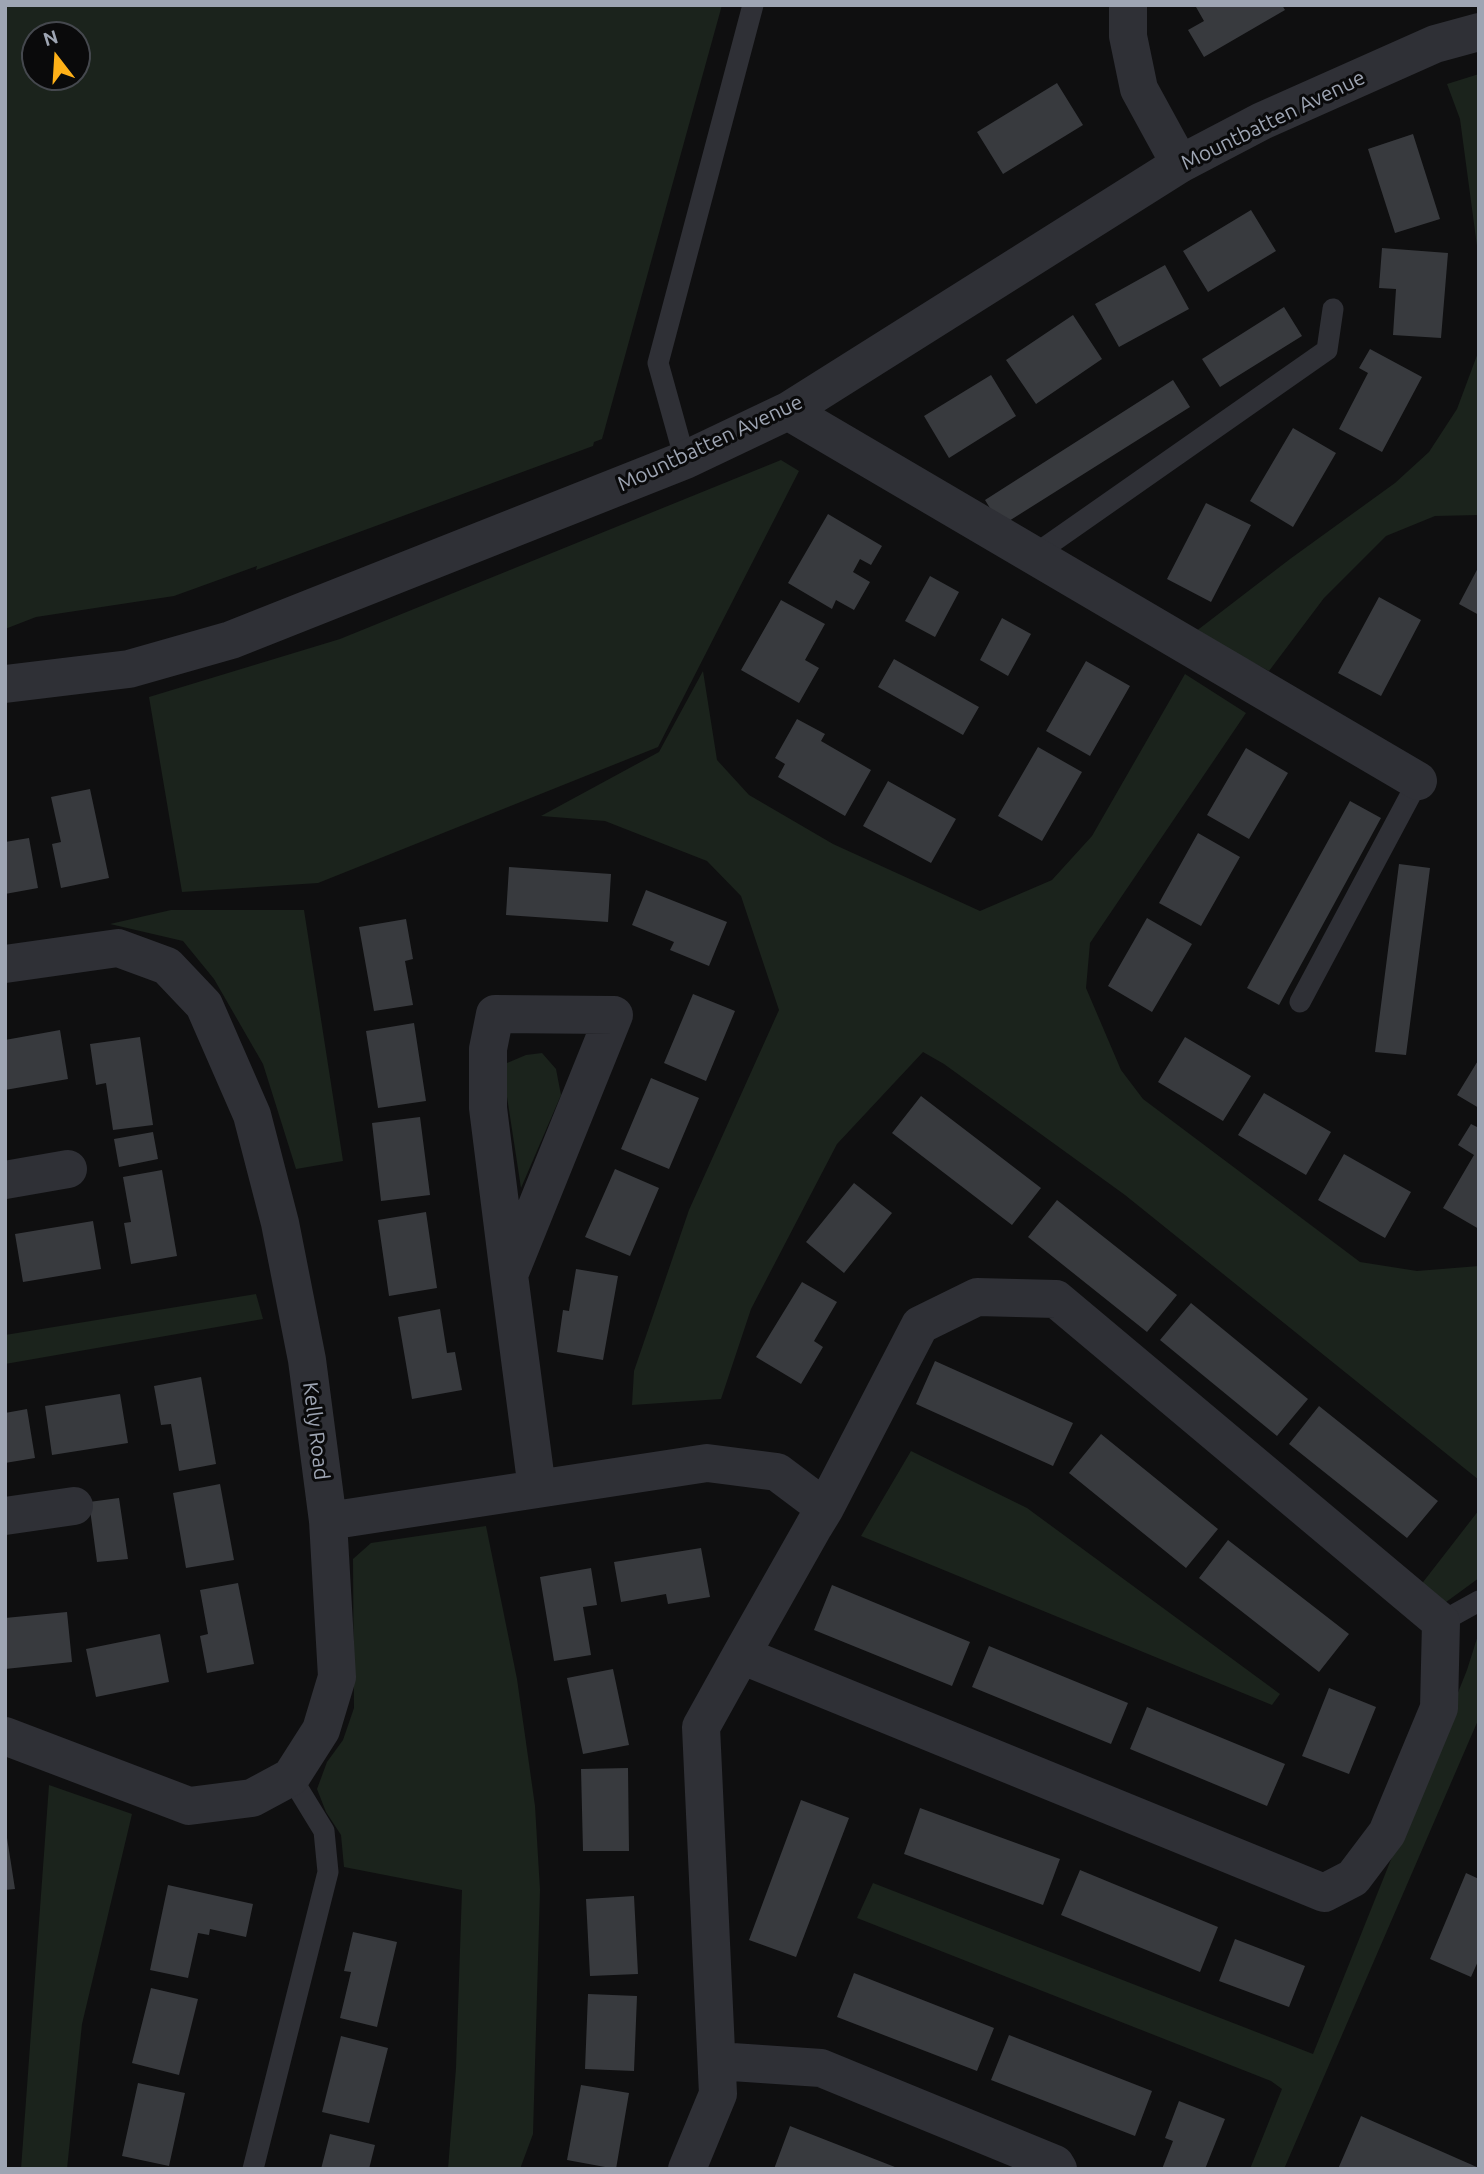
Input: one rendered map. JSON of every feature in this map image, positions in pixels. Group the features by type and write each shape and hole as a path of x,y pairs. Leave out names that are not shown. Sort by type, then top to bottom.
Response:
{"street":[{"path":"1128,5 1128,36 1139,89 1180,164"},
{"name":"Mountbatten Avenue","path":"5,684 129,668 231,640 685,460 788,411 1180,164 1262,121 1435,44 1479,32"},
{"path":"788,411 1418,781"},
{"name":"Kelly Road","path":"5,964 117,948 167,966 204,1005 252,1115 279,1223 307,1360 328,1521 337,1677 321,1730 291,1777 252,1798 189,1806 5,1736"},
{"path":"509,1275 614,1015 495,1014 488,1049 488,1108 509,1275 537,1489"},
{"path":"5,1180 68,1170"},
{"path":"687,2169 718,2094 701,1727 741,1655 825,1508 920,1325 977,1297 1056,1299 1441,1622 1439,1708 1387,1833 1353,1878 1324,1893 741,1655"},
{"path":"328,1521 707,1463 777,1472 825,1508"},
{"path":"5,1516 74,1506"},
{"path":"717,2061 821,2068 1055,2164 1058,2169"}],"lane":[{"path":"685,460 658,363 753,5"},
{"path":"1034,555 1327,350 1334,309"},
{"path":"1300,1002 1418,781"},
{"path":"1441,1622 1479,1601"},
{"path":"253,2169 328,1872 324,1831 291,1777"}],"shaded area":[{"path":"5,5 722,5 602,439 594,442 593,446 256,570 257,566 174,596 36,617 5,629"},
{"path":"1479,74 1479,261 1460,119 1447,84"},
{"path":"1479,350 1479,515 1435,516 1386,536 1324,598 1269,671 1195,632 1395,483 1429,452 1457,409"},
{"path":"781,460 799,471 658,747 318,883 182,892 149,697 340,639"},
{"path":"703,671 717,760 749,795 833,844 980,911 1052,880 1092,836 1185,674 1246,713 1090,943 1086,988 1121,1070 1143,1099 1360,1262 1417,1271 1479,1266 1479,1480 1125,1195 944,1064 923,1052 837,1144 751,1309 721,1399 632,1405 634,1371 689,1210 779,1010 741,896 707,861 605,821 541,816 659,752"},
{"path":"171,910 304,910 343,1161 296,1169 263,1064 214,979 183,941 110,924"},
{"path":"542,1053 556,1069 561,1095 521,1188 505,1084 507,1063 526,1055"},
{"path":"256,1294 263,1319 5,1364 5,1335"},
{"path":"911,1451 1027,1508 1280,1694 1272,1705 861,1536"},
{"path":"1479,1510 1479,1578 1442,1605 1420,1586"},
{"path":"486,1526 517,1679 535,1806 540,1890 533,2134 520,2169 448,2169 456,2068 462,1890 344,1867 341,1835 326,1812 317,1789 327,1762 343,1740 354,1708 353,1559 371,1543"},
{"path":"1479,1632 1479,1718 1284,2169 1250,2169 1282,2089 1271,2081 857,1918 873,1883 1313,2054 1467,1670"},
{"path":"49,1785 132,1814 82,2024 67,2169 21,2169"}],"building":[{"path":"1282,5 1285,10 1204,57 1188,30 1204,21 1196,7"},
{"path":"1057,83 1083,125 1003,174 977,132"},
{"path":"1413,134 1440,219 1395,233 1368,149"},
{"path":"1251,210 1276,251 1208,292 1183,251"},
{"path":"1382,248 1448,253 1441,338 1393,335 1396,289 1379,288"},
{"path":"1165,265 1189,309 1119,347 1095,304"},
{"path":"1284,307 1302,336 1220,387 1202,359"},
{"path":"1073,315 1102,359 1036,404 1006,360"},
{"path":"1370,349 1422,377 1382,452 1339,429 1368,373 1359,368"},
{"path":"991,375 1016,416 949,458 924,416"},
{"path":"1173,380 1190,407 1001,526 985,500"},
{"path":"1293,428 1336,453 1293,527 1250,501"},
{"path":"1206,503 1251,525 1211,602 1167,579"},
{"path":"828,514 882,546 871,565 860,559 853,572 870,582 854,610 836,600 832,609 788,583"},
{"path":"1479,566 1479,615 1459,604"},
{"path":"930,576 959,592 935,637 905,621"},
{"path":"1379,597 1421,620 1381,696 1338,673"},
{"path":"781,600 825,624 805,660 819,668 799,703 741,670"},
{"path":"1002,618 1031,634 1008,676 980,660"},
{"path":"894,659 979,707 963,735 878,687"},
{"path":"1086,661 1130,686 1090,756 1046,731"},
{"path":"797,719 825,734 821,741 871,770 845,816 778,777 785,764 775,758"},
{"path":"1038,747 1082,772 1042,841 998,816"},
{"path":"1246,748 1288,773 1249,839 1207,815"},
{"path":"888,781 956,819 931,863 863,826"},
{"path":"90,789 109,878 61,888 52,844 61,842 51,797"},
{"path":"1350,801 1381,818 1279,1005 1247,988"},
{"path":"1198,833 1240,857 1201,926 1159,903"},
{"path":"29,838 38,888 5,894 5,842"},
{"path":"1399,864 1430,868 1406,1055 1375,1052"},
{"path":"509,867 611,874 608,922 506,915"},
{"path":"646,890 727,922 709,966 670,950 674,942 632,925"},
{"path":"1147,918 1192,944 1152,1012 1108,986"},
{"path":"406,919 413,959 405,961 413,1005 374,1011 359,927"},
{"path":"693,994 735,1011 706,1081 664,1063"},
{"path":"414,1023 426,1101 378,1108 366,1031"},
{"path":"60,1030 68,1079 5,1090 5,1040"},
{"path":"140,1037 153,1125 113,1130 106,1083 96,1085 90,1044"},
{"path":"1185,1037 1251,1076 1223,1121 1158,1082"},
{"path":"1479,1059 1479,1108 1457,1095"},
{"path":"651,1078 699,1098 669,1169 621,1149"},
{"path":"1264,1093 1331,1132 1306,1175 1238,1135"},
{"path":"921,1096 1041,1188 1012,1225 892,1133"},
{"path":"420,1117 430,1195 381,1201 372,1123"},
{"path":"1471,1124 1479,1128 1479,1229 1443,1208 1474,1155 1458,1145"},
{"path":"153,1132 158,1159 119,1167 114,1139"},
{"path":"1344,1154 1411,1192 1385,1238 1318,1200"},
{"path":"615,1169 659,1188 630,1256 585,1237"},
{"path":"162,1170 177,1256 131,1264 124,1223 131,1222 123,1177"},
{"path":"854,1183 892,1213 844,1273 806,1242"},
{"path":"1057,1200 1177,1295 1147,1332 1028,1237"},
{"path":"426,1212 437,1288 389,1296 378,1220"},
{"path":"93,1221 101,1269 23,1282 15,1234"},
{"path":"576,1269 618,1276 603,1360 557,1352 563,1310 569,1311"},
{"path":"802,1282 837,1302 814,1341 823,1347 801,1384 756,1357"},
{"path":"1191,1303 1308,1399 1277,1436 1160,1340"},
{"path":"440,1309 447,1353 455,1352 462,1390 412,1399 398,1317"},
{"path":"935,1361 1073,1423 1053,1466 916,1404"},
{"path":"201,1377 216,1464 179,1471 171,1424 161,1425 154,1386"},
{"path":"120,1394 128,1443 52,1455 45,1406"},
{"path":"1319,1406 1438,1501 1407,1538 1289,1444"},
{"path":"27,1409 35,1458 5,1463 5,1413"},
{"path":"1101,1434 1218,1529 1186,1568 1069,1473"},
{"path":"220,1484 234,1560 186,1568 173,1493"},
{"path":"119,1498 128,1559 97,1562 89,1502"},
{"path":"1228,1540 1349,1634 1319,1672 1199,1578"},
{"path":"701,1548 710,1597 668,1604 666,1594 621,1602 614,1562"},
{"path":"591,1568 597,1605 583,1607 591,1655 554,1661 540,1577"},
{"path":"238,1583 254,1664 207,1673 200,1636 208,1634 200,1590"},
{"path":"832,1585 970,1642 952,1686 814,1630"},
{"path":"67,1612 72,1662 5,1669 5,1618"},
{"path":"160,1634 169,1682 96,1697 86,1649"},
{"path":"989,1646 1128,1703 1111,1744 972,1687"},
{"path":"613,1669 629,1745 583,1754 567,1678"},
{"path":"1329,1688 1376,1707 1349,1774 1302,1756"},
{"path":"1147,1707 1285,1764 1267,1806 1130,1749"},
{"path":"628,1768 629,1851 583,1851 581,1769"},
{"path":"801,1800 849,1818 796,1957 749,1940"},
{"path":"920,1808 1060,1859 1043,1905 904,1854"},
{"path":"5,1825 15,1889 5,1890"},
{"path":"1080,1870 1218,1927 1200,1972 1061,1915"},
{"path":"1466,1873 1479,1879 1479,1959 1471,1977 1430,1959"},
{"path":"168,1885 253,1904 246,1937 210,1929 209,1935 198,1933 188,1978 150,1970"},
{"path":"634,1896 638,1974 590,1976 586,1899"},
{"path":"353,1932 397,1942 377,2027 340,2018 351,1972 344,1971"},
{"path":"1235,1939 1305,1966 1289,2007 1219,1981"},
{"path":"854,1973 994,2028 977,2071 837,2017"},
{"path":"151,1988 198,1999 179,2075 132,2063"},
{"path":"588,1994 637,1996 634,2071 585,2069"},
{"path":"1009,2035 1152,2091 1135,2136 991,2080"},
{"path":"341,2036 388,2048 369,2123 322,2112"},
{"path":"138,2083 185,2093 169,2166 122,2156"},
{"path":"581,2085 629,2093 616,2169 567,2160"},
{"path":"1179,2101 1225,2119 1205,2169 1162,2169 1173,2141 1165,2138"},
{"path":"1361,2116 1479,2168 1479,2169 1338,2169"},
{"path":"790,2126 900,2169 774,2169"},
{"path":"330,2134 375,2145 369,2169 321,2169"}]}
